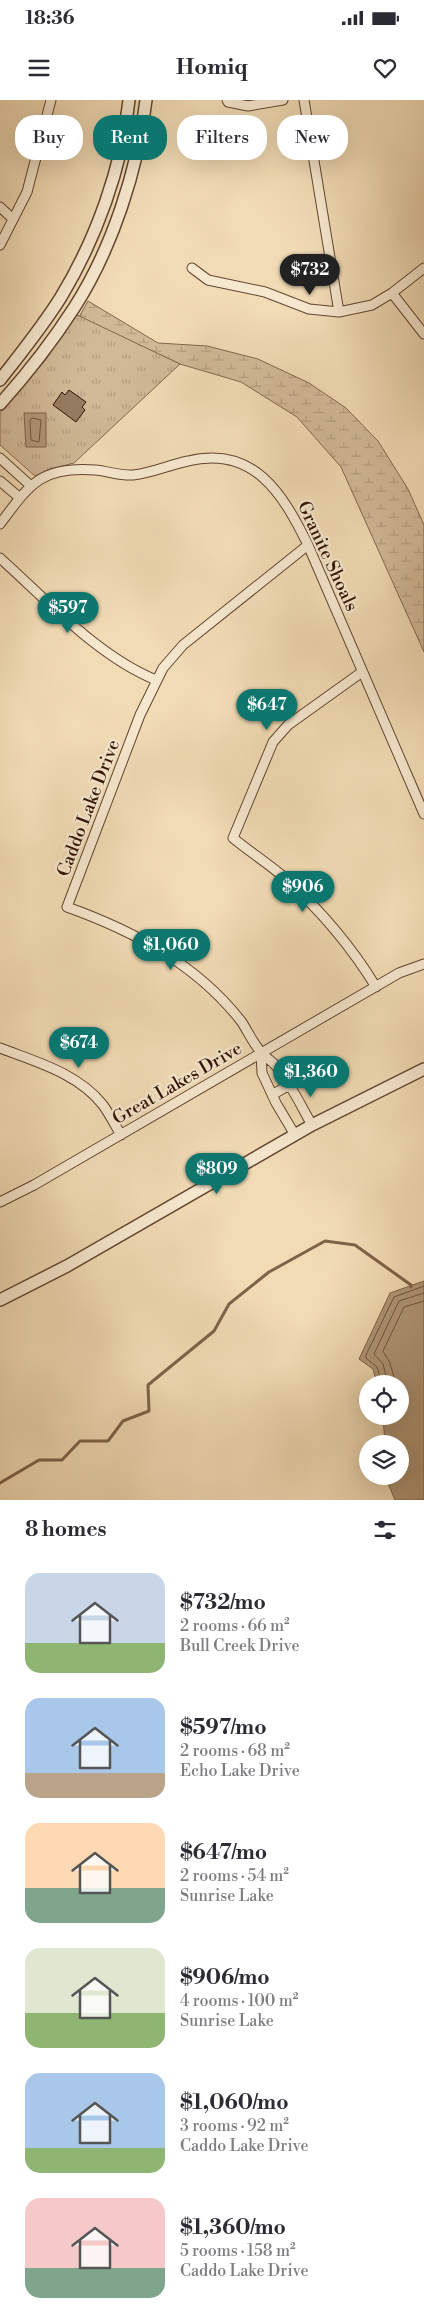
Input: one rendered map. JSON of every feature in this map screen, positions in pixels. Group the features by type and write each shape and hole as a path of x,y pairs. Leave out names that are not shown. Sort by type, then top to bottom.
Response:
{"street":[{"path":"0,245 27,192 52,100"},
{"path":"0,380 30,342 57,303 83,257 112,178 129,100"},
{"path":"0,404 42,354 75,307 98,265 128,183 138,147 146,100"},
{"path":"227,101 248,106 283,100"},
{"path":"304,100 339,312"},
{"path":"0,207 13,219"},
{"path":"192,268 208,280 265,292 309,308 339,312 372,305 392,293 424,268"},
{"path":"392,293 424,334"},
{"path":"0,458 31,486"},
{"name":"Granite Shoals","path":"0,524 31,486 48,475 73,468 129,475 202,458 228,459 245,464 270,484 292,512 424,814"},
{"path":"0,481 20,498"},
{"name":"Caddo Lake Drive","path":"308,545 183,645 163,668 156,680 67,907 98,918 138,936 183,965 204,982 240,1021 261,1053 277,1066 312,1125"},
{"path":"0,558 101,648 120,662 156,680"},
{"path":"362,672 288,725 274,742 233,838 283,877 316,909 364,967 376,987"},
{"name":"Great Lakes Drive","path":"0,1202 34,1185 399,973 424,964"},
{"path":"0,1048 55,1070 77,1082 103,1106 120,1135"},
{"name":"Caddo Lake Drive","path":"261,1053 262,1073 295,1135"},
{"path":"0,1300 67,1266 312,1125 424,1069"},
{"path":"272,1094 289,1085"}],"green space":[{"path":"88,301 158,343 207,346 258,359 309,383 346,408 378,441 408,489 424,525 424,652 341,467 297,417 241,382 180,364 79,317"},
{"path":"75,314 180,364 74,463 50,469 35,476 0,445 0,413 47,358"}],"water":[{"path":"24,413 46,413 46,447 26,447"},
{"path":"424,1281 424,1500 395,1500 389,1485 409,1485 409,1435 384,1435 384,1425 409,1425 409,1375 375,1375 373,1369 359,1359 390,1293"}],"building":[{"path":"69,390 86,402 82,407 85,410 76,422 53,405 62,392 65,395"}],"waterway":[{"path":"0,1483 39,1460 62,1460 80,1441 108,1441 123,1421 149,1411 148,1385 214,1331 229,1304 269,1272 325,1241 355,1245 411,1285 411,1287"}]}
